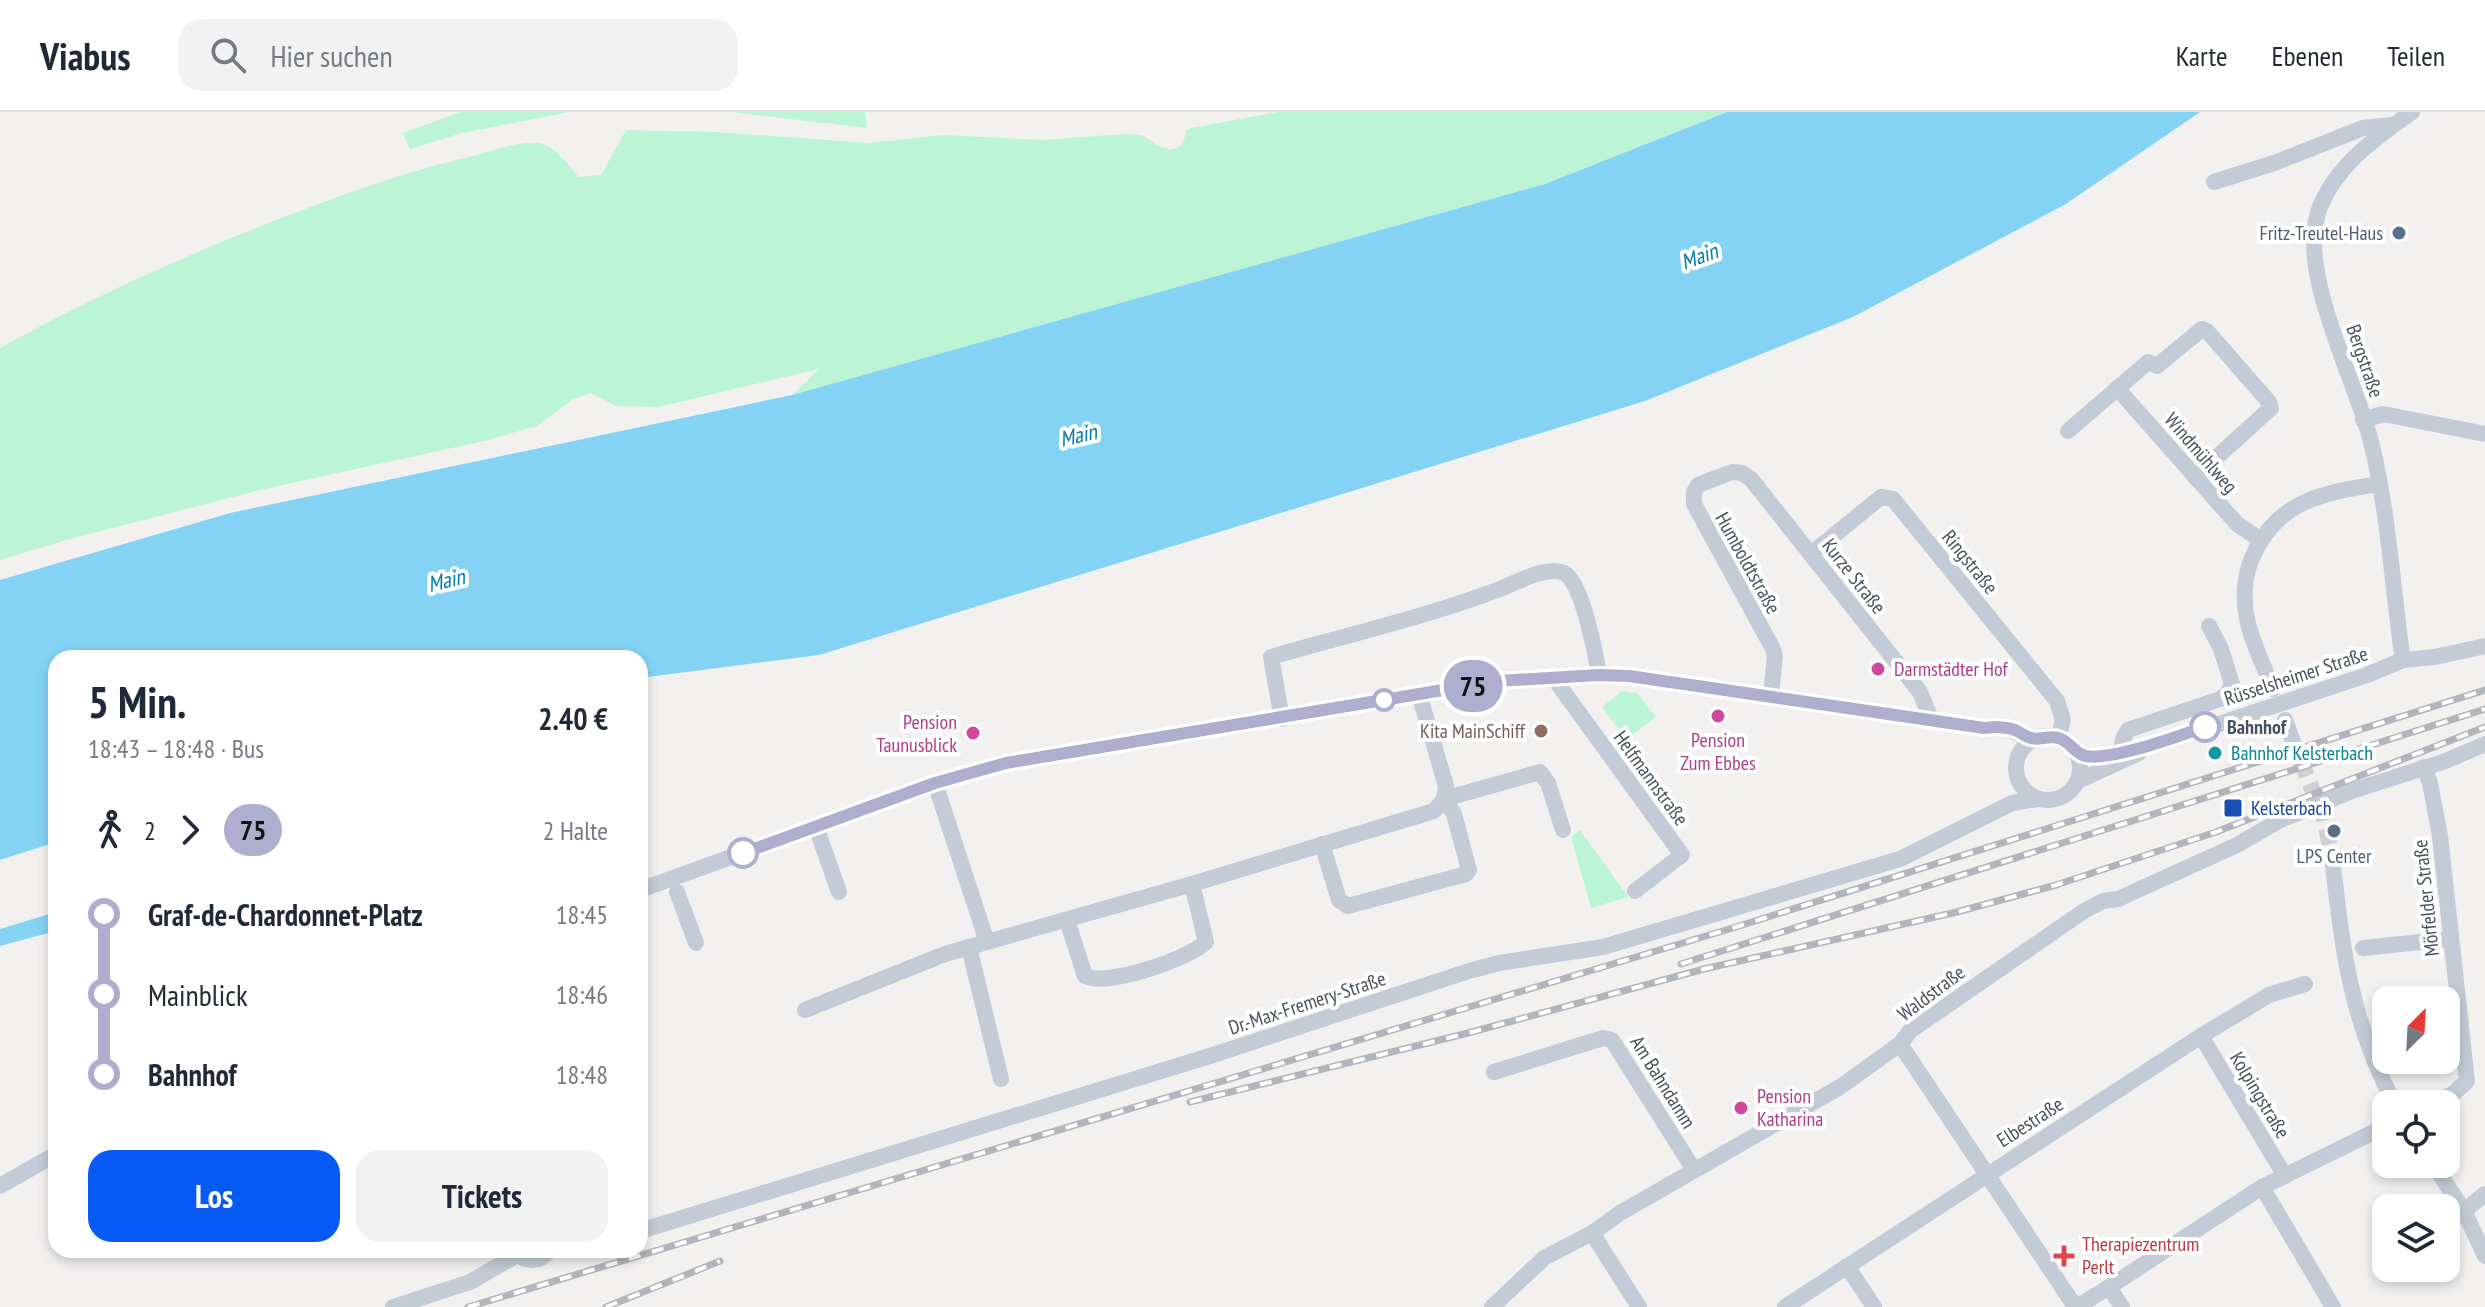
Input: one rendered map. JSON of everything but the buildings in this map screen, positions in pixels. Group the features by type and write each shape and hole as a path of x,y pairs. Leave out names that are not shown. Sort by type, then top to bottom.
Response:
{"street":[{"name":"Bergstraße","path":"2403,660 2371,441 2329,317 2315,261 2314,230 2319,208 2337,177 2368,144 2412,112"},
{"path":"2214,182 2274,163 2363,128 2394,125"},
{"path":"2068,431 2148,362 2157,366 2202,329 2207,331 2271,408 2195,477"},
{"name":"Windmühlweg","path":"2117,388 2237,524 2261,540"},
{"path":"2363,420 2383,414 2485,434"},
{"name":"Kurze Straße","path":"1732,472 1742,473 1751,479 1920,692 1931,719"},
{"name":"Humboldtstraße","path":"1732,472 1698,485 1694,492 1694,504 1775,655 1771,695"},
{"path":"2273,689 2252,637 2245,598 2249,565 2261,540 2283,514 2308,500 2338,490 2379,484"},
{"name":"Ringstraße","path":"1811,554 1881,497 1893,499 2057,701 2063,720 2058,738"},
{"path":"1282,719 1271,657 1490,593 1553,571 1568,575 1575,585 1591,635 1599,675"},
{"name":"Rüsselsheimer Straße","path":"2121,751 2128,730 2220,699 2230,689 2232,684 2221,649 2209,626"},
{"name":"Rüsselsheimer Straße","path":"2077,753 2098,757 2155,745 2367,675 2403,660 2435,657 2485,646"},
{"path":"648,887 935,783 1006,763 1497,681 1629,676 1984,728 2003,727 2033,740"},
{"name":"Helfmannstraße","path":"1553,677 1682,855 1635,891"},
{"path":"805,1010 969,947 1434,811 1444,799 1446,786 1419,694"},
{"path":"2285,720 2292,739"},
{"path":"1984,728 2017,751 2017,760 2018,782 2028,794 2037,799 2057,800 2073,789 2078,781 2080,762 2077,753 2058,738 2045,736 2033,740 2020,752 2017,760"},
{"name":"Waldstraße","path":"1492,1307 1544,1258 1592,1233 1774,1123 1808,1107 1900,1044 1910,1031 1992,973 2103,901 2118,899 2237,845 2280,820 2485,744"},
{"name":"Rüsselsheimer Straße","path":"2078,781 2155,745"},
{"name":"Mörfelder Straße","path":"2424,767 2440,836 2467,1081 2457,1090"},
{"path":"1444,799 1540,772 1548,783 1563,830"},
{"name":"Dr.-Max-Fremery-Straße","path":"1984,816 2018,782"},
{"path":"935,783 987,942"},
{"path":"1322,844 1339,900 1348,906 1466,874 1469,870 1454,814 1444,799"},
{"name":"Dr.-Max-Fremery-Straße","path":"648,1229 1213,1055 1469,971 1499,963 1603,947 1900,859 2022,799 2037,799"},
{"path":"816,827 839,892"},
{"path":"2332,855 2346,971 2373,1057 2388,1090"},
{"path":"1067,920 1085,976 1090,979 1101,980 1154,966 1197,951 1206,942 1192,884"},
{"path":"677,892 696,943"},
{"path":"2363,948 2450,939"},
{"path":"969,947 1001,1079"},
{"name":"Elbestraße","path":"1785,1307 2201,1036 2269,995 2305,984"},
{"name":"Kolpingstraße","path":"2201,1036 2285,1176"},
{"name":"Am Bahndamm","path":"1494,1072 1603,1038 1612,1040 1694,1170"},
{"path":"1900,1044 2072,1302 2080,1305 2262,1187 2372,1133"},
{"path":"0,1186 48,1159"},
{"path":"2442,1178 2464,1211 2485,1256"},
{"path":"2262,1187 2333,1307"},
{"path":"2464,1211 2485,1194"},
{"path":"1592,1233 1639,1307"},
{"path":"393,1307 470,1282 506,1258"},
{"path":"1847,1266 1874,1307"},
{"path":"2109,1287 2122,1307"}],"green space":[{"path":"460,112 570,112 462,133 410,149 403,133"},
{"path":"731,112 865,112 867,128"},
{"path":"1278,112 1727,112 1545,184 792,395 819,369 658,407 616,406 591,393 572,400 537,426 484,441 260,490 0,560 0,348 170,264 344,195 437,165 529,143 550,147 579,177 601,175 626,130 716,132 869,143 943,135 1042,140 1124,134 1142,135 1170,150 1183,143 1187,129"},
{"path":"1622,691 1637,693 1656,717 1626,739 1602,707"},
{"path":"1580,830 1628,897 1591,908 1571,837"}],"water":[{"name":"Main","path":"1727,112 2200,112 2066,204 1853,317 1645,401 819,655 648,677 648,650 48,650 48,845 0,860 0,580 230,513 792,395 1545,184"},
{"path":"48,914 48,933 0,946 0,929"}],"tunnel":[{"path":"2292,739 2324,819 2332,855"}],"railway":[{"path":"648,1253 1736,927 2485,690"},
{"path":"1681,964 2485,709"},
{"path":"1190,1102 1468,1033 1704,969 1957,912 2056,885 2216,832 2485,727"},
{"path":"468,1307 632,1258"},
{"path":"606,1307 720,1261"}],"bus line":[{"name":"75","path":"743,853 935,783 1006,763 1497,681 1629,676 1984,728 2003,727 2033,740 2045,736 2058,738 2077,753 2098,757 2155,745 2205,727"}],"place":[{"name":"Fritz-Treutel-Haus","path":"2399,233"},
{"name":"Darmstädter Hof","path":"1878,669"},
{"name":"Pension Zum Ebbes","path":"1718,716"},
{"name":"Bahnhof","path":"2205,727"},
{"name":"Kita MainSchiff","path":"1541,731"},
{"name":"Pension Taunusblick","path":"973,733"},
{"name":"Bahnhof Kelsterbach","path":"2215,753"},
{"name":"Kelsterbach","path":"2233,808"},
{"name":"LPS Center","path":"2334,831"},
{"name":"Pension Katharina","path":"1741,1108"},
{"name":"Therapiezentrum Perlt","path":"2064,1256"}]}
